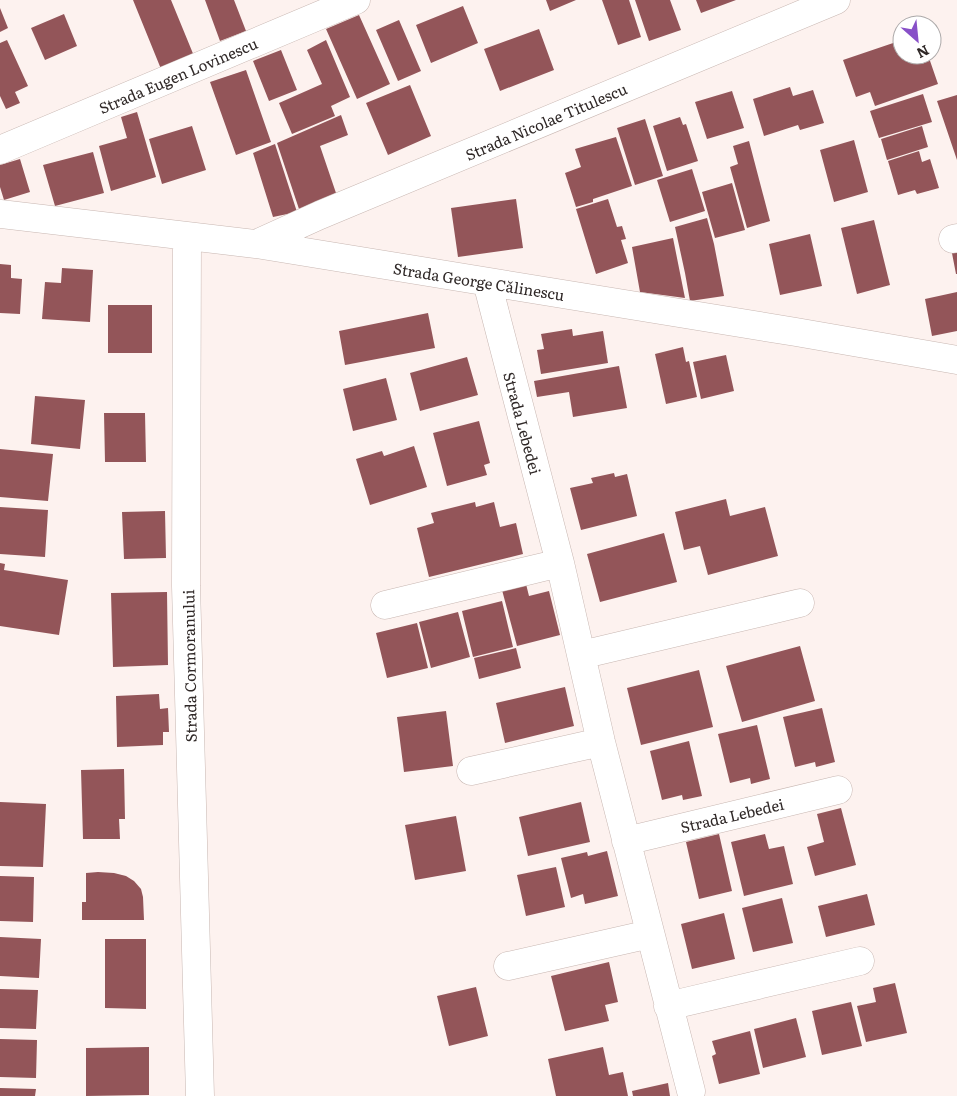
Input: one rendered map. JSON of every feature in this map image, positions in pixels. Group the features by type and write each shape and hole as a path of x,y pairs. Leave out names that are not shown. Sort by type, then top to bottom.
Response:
{"street":[{"name":"Strada Eugen Lovinescu","path":"0,150 356,0"},
{"name":"Strada Nicolae Titulescu","path":"256,244 836,0"},
{"name":"Strada George Călinescu","path":"0,214 256,244 957,360"},
{"name":"Strada Cormoranului","path":"187,236 186,586 200,1096"},
{"name":"Strada Lebedei","path":"487,282 560,563 601,742 691,1091"},
{"path":"385,605 560,563"},
{"path":"581,655 800,603"},
{"path":"472,771 601,742"},
{"name":"Strada Lebedei","path":"626,840 838,790"},
{"path":"508,966 650,934"},
{"path":"668,1006 860,961"}],"building":[{"path":"133,0 171,0 194,56 161,69"},
{"path":"205,0 234,0 246,31 220,41"},
{"path":"546,0 576,0 550,11"},
{"path":"602,0 629,0 641,37 618,45"},
{"path":"635,0 670,0 681,30 649,41"},
{"path":"696,0 736,0 701,13"},
{"path":"463,6 478,43 431,63 416,25"},
{"path":"0,8 8,28 0,32"},
{"path":"64,14 77,46 45,60 31,28"},
{"path":"359,15 390,84 357,99 326,29"},
{"path":"399,20 421,71 398,81 376,30"},
{"path":"539,29 554,70 500,91 484,49"},
{"path":"7,40 28,86 15,92 20,103 6,109 0,96 0,43"},
{"path":"326,40 350,97 331,106 335,116 292,134 279,103 322,84 307,50"},
{"path":"892,43 892,65 931,65 938,84 875,106 870,92 856,97 843,60"},
{"path":"281,50 297,90 269,101 253,61"},
{"path":"246,70 271,142 236,155 210,82"},
{"path":"410,85 431,136 388,155 366,103"},
{"path":"790,87 793,96 813,90 824,123 800,130 798,125 764,136 753,99"},
{"path":"732,91 744,128 707,139 695,102"},
{"path":"923,94 932,122 879,138 870,111"},
{"path":"957,95 957,160 937,101"},
{"path":"137,112 156,177 111,191 99,146 127,138 121,117"},
{"path":"341,115 348,135 320,146 336,193 299,209 277,143"},
{"path":"680,117 683,125 686,124 698,161 667,171 653,126"},
{"path":"645,119 663,176 635,185 617,128"},
{"path":"192,126 206,170 162,184 149,139"},
{"path":"922,126 928,147 887,160 881,139"},
{"path":"616,137 632,186 593,199 593,202 576,207 565,173 581,167 575,149"},
{"path":"854,140 868,192 834,202 820,150"},
{"path":"749,141 770,221 747,228 730,167 738,164 733,146"},
{"path":"275,144 297,212 273,217 253,153"},
{"path":"919,151 922,162 930,159 939,188 917,194 915,190 898,195 888,161"},
{"path":"93,152 104,193 55,206 43,165"},
{"path":"20,159 30,192 4,200 0,187 0,165"},
{"path":"692,169 705,211 670,222 657,180"},
{"path":"732,183 745,230 715,238 702,192"},
{"path":"516,199 523,248 458,257 451,208"},
{"path":"608,199 617,227 622,226 626,239 621,240 628,263 596,274 576,209"},
{"path":"707,218 724,296 690,301 675,227"},
{"path":"874,220 890,285 857,294 841,228"},
{"path":"810,234 822,286 780,295 769,244"},
{"path":"673,238 685,298 640,292 632,247"},
{"path":"957,247 957,274 956,274 951,248"},
{"path":"0,264 11,265 11,278 22,279 20,314 0,313"},
{"path":"62,268 93,270 90,322 42,319 45,282 61,283"},
{"path":"957,292 957,331 932,336 925,299"},
{"path":"108,305 152,305 152,353 108,353"},
{"path":"428,313 435,348 345,365 339,331"},
{"path":"572,329 573,336 603,331 608,363 541,374 537,350 544,349 541,334"},
{"path":"683,347 686,362 689,361 697,397 666,404 655,354"},
{"path":"726,355 734,391 701,399 693,362"},
{"path":"467,357 478,395 420,411 410,373"},
{"path":"619,366 627,408 573,417 569,392 537,397 534,381"},
{"path":"386,378 397,420 353,431 343,389"},
{"path":"35,396 85,400 80,449 31,444"},
{"path":"104,413 145,413 146,462 105,462"},
{"path":"479,421 490,463 484,465 487,475 447,486 433,433"},
{"path":"414,446 427,487 370,505 356,459 382,451 384,456"},
{"path":"0,449 53,454 48,501 0,497"},
{"path":"614,473 615,477 627,474 637,516 581,530 570,488 593,483 591,478"},
{"path":"726,499 730,516 765,507 778,556 708,575 700,546 684,550 675,512"},
{"path":"475,502 476,507 494,502 500,527 516,523 523,554 429,577 417,528 434,523 431,513"},
{"path":"0,507 48,510 45,557 0,554"},
{"path":"165,511 166,558 124,559 122,512"},
{"path":"664,533 677,582 600,602 587,554"},
{"path":"0,563 5,564 4,570 68,580 59,635 0,626"},
{"path":"526,584 529,596 549,591 560,635 517,646 502,590"},
{"path":"167,592 168,665 113,667 111,593"},
{"path":"502,601 513,647 473,657 462,611"},
{"path":"458,612 470,657 431,668 419,622"},
{"path":"417,623 428,668 387,678 376,633"},
{"path":"800,646 815,701 742,722 726,666"},
{"path":"516,648 521,668 479,679 474,658"},
{"path":"699,670 713,727 641,745 627,688"},
{"path":"565,687 574,726 505,743 496,703"},
{"path":"159,694 160,709 168,708 169,732 163,732 163,745 117,747 116,696"},
{"path":"822,708 835,762 816,767 815,762 795,767 783,717"},
{"path":"446,711 453,766 404,772 397,717"},
{"path":"757,725 770,779 751,784 750,778 730,783 718,734"},
{"path":"689,741 702,796 683,800 682,795 662,800 650,751"},
{"path":"124,769 125,819 119,819 120,839 83,839 81,770"},
{"path":"0,802 46,804 43,867 0,866"},
{"path":"581,802 590,842 528,856 519,817"},
{"path":"841,808 856,865 815,876 807,847 824,842 817,814"},
{"path":"456,816 466,871 415,880 405,825"},
{"path":"719,834 732,891 699,899 686,842"},
{"path":"765,834 769,849 784,846 793,884 744,896 731,842"},
{"path":"607,851 618,896 585,904 583,894 571,898 561,858 587,852 588,856"},
{"path":"556,867 565,907 526,916 517,875"},
{"path":"98,872 126,876 134,881 141,889 144,920 82,920 82,902 86,902 86,873"},
{"path":"0,876 34,877 33,922 0,921"},
{"path":"867,894 875,925 826,937 818,906"},
{"path":"782,898 793,943 753,952 742,908"},
{"path":"724,913 735,959 692,969 681,924"},
{"path":"0,937 41,939 39,978 0,976"},
{"path":"105,939 146,939 146,1009 105,1008"},
{"path":"609,962 618,1002 605,1005 609,1021 565,1031 551,976"},
{"path":"895,983 907,1033 866,1042 857,1006 876,1002 873,988"},
{"path":"476,987 488,1036 449,1046 437,996"},
{"path":"0,989 38,990 36,1029 0,1028"},
{"path":"851,1002 862,1046 822,1055 812,1011"},
{"path":"796,1018 806,1057 763,1068 754,1029"},
{"path":"750,1031 760,1074 719,1084 712,1056 716,1054 712,1041"},
{"path":"0,1039 37,1040 36,1078 0,1077"},
{"path":"149,1047 149,1095 86,1096 86,1048"},
{"path":"603,1047 609,1075 623,1072 628,1096 556,1096 548,1059"},
{"path":"668,1083 670,1096 633,1096 632,1091"},
{"path":"0,1088 36,1089 35,1096 0,1096"}]}
